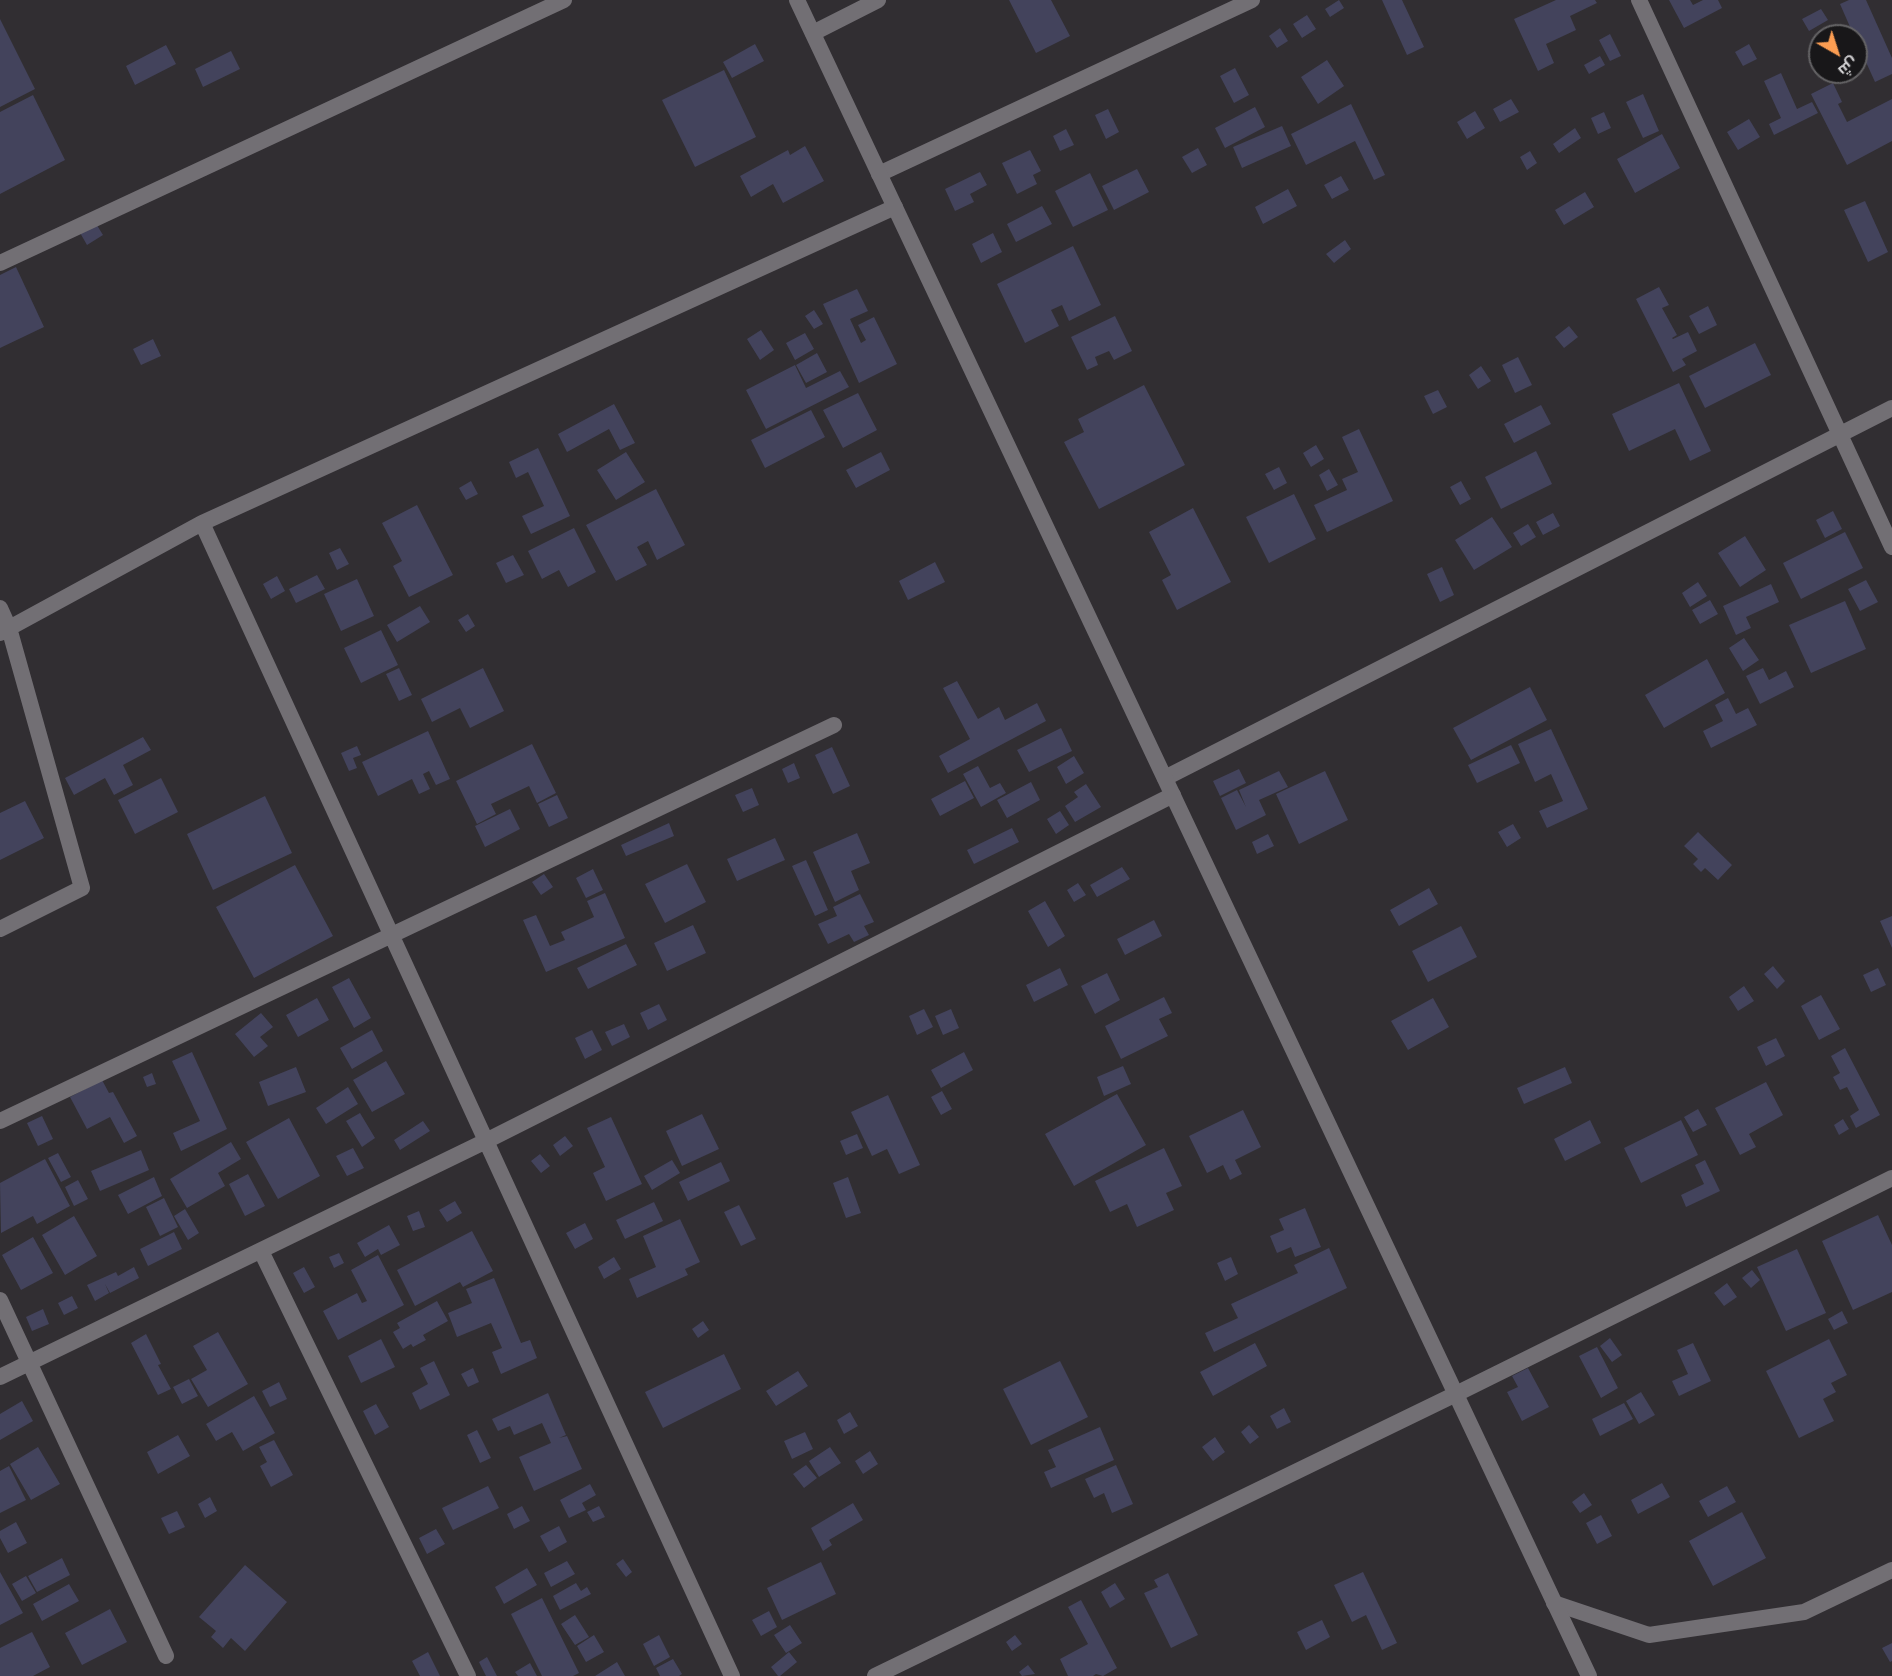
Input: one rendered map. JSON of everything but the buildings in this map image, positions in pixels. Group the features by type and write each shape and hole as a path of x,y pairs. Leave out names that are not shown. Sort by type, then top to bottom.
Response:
{"street":[{"path":"0,263 564,0"},
{"path":"797,0 1589,1676"},
{"path":"813,33 878,0"},
{"path":"879,174 1252,0"},
{"path":"1639,0 1892,547"},
{"path":"4,631 202,524 895,207"},
{"path":"1165,778 1892,408"},
{"path":"202,524 732,1676"},
{"path":"0,608 4,631 81,888 0,929"},
{"path":"0,1121 834,725"},
{"path":"0,1377 486,1141 1173,795"},
{"path":"875,1676 1456,1394 1892,1178"},
{"path":"261,1251 468,1676"},
{"path":"0,1300 166,1656"},
{"path":"1554,1603 1649,1635 1804,1611 1892,1570"}]}
